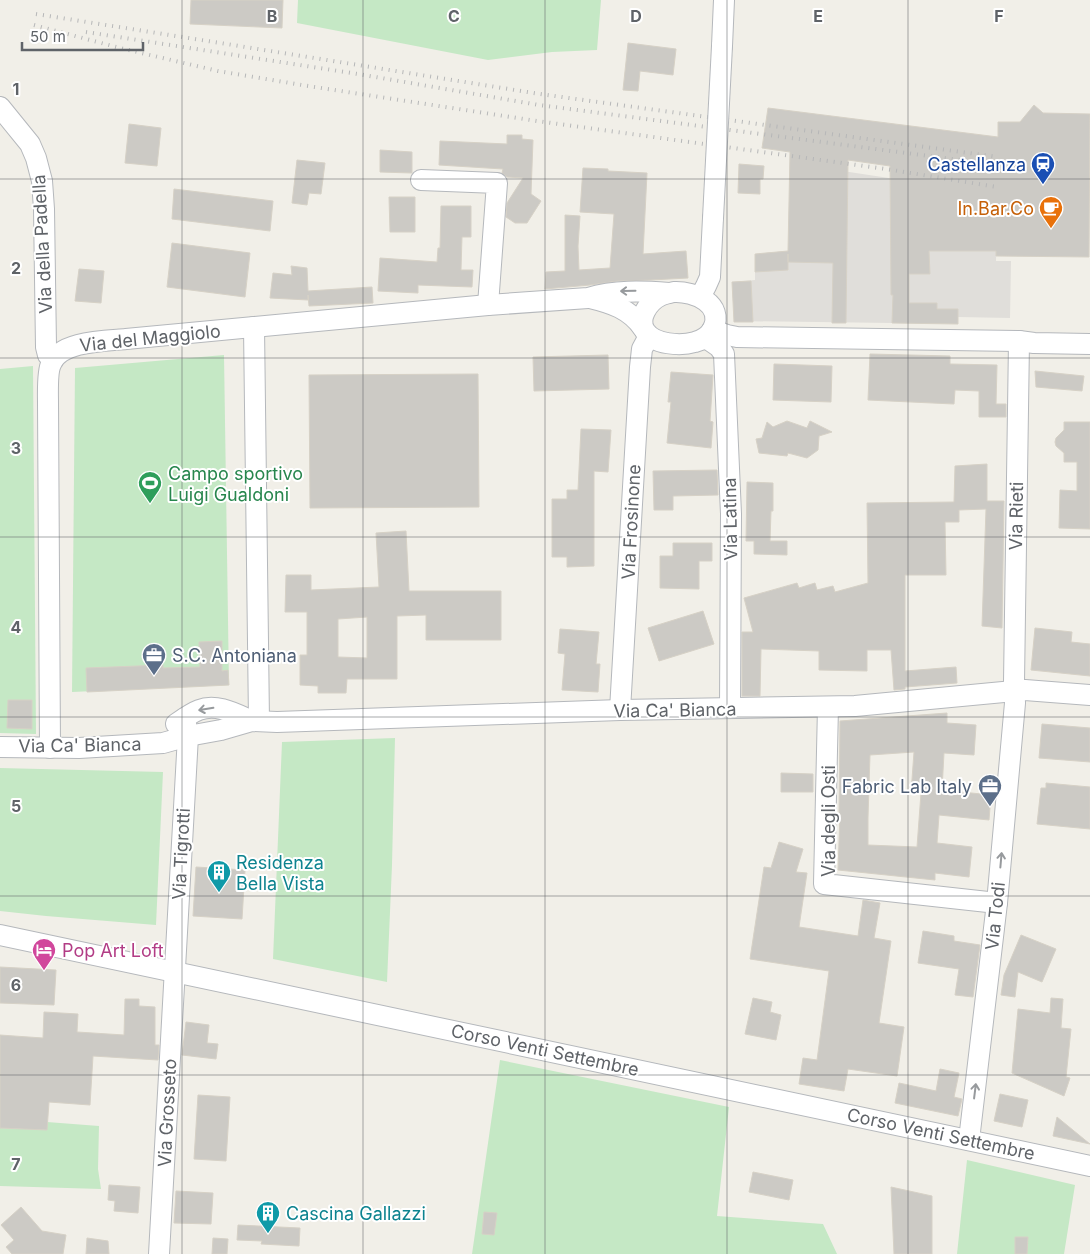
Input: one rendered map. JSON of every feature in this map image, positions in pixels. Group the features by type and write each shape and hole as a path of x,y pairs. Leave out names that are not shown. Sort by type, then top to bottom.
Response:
{"street":[{"path":"700,297 710,277 724,0"},
{"name":"Via della Padella","path":"0,107 30,144 42,181 46,347 52,360"},
{"path":"421,180 497,183 488,306"},
{"name":"Via del Maggiolo","path":"52,360 66,349 96,342 588,298 617,291 669,293"},
{"path":"709,334 715,322 715,313 710,305 700,297 690,293 669,293 656,298 648,306 642,322 646,332 664,342 673,344 691,343 709,334 737,337 1019,341 1090,344"},
{"name":"Via del Maggiolo","path":"588,298 621,308 635,318 646,332"},
{"path":"254,327 255,721"},
{"name":"Via Frosinone","path":"620,710 640,367 646,332"},
{"name":"Via Latina","path":"709,334 724,354 731,514 730,708"},
{"name":"Via Rieti","path":"1015,691 1019,341"},
{"path":"50,748 48,404 49,367 52,360"},
{"name":"Via Ca' Bianca","path":"0,747 79,748 159,743 187,726 221,730 255,721 278,722 620,710 863,706 1031,690 1090,695"},
{"name":"Via Todi","path":"969,1140 997,903 1015,691"},
{"name":"Via degli Osti","path":"828,707 824,884 997,903"},
{"name":"Via Tigrotti","path":"175,972 187,726"},
{"name":"Corso Venti Settembre","path":"0,936 1090,1166"},
{"name":"Via Grosseto","path":"159,1254 175,972"}],"shaded area":[{"path":"790,163 994,194 997,218 996,261 1011,261 1010,318 958,317 957,309 937,309 937,303 918,303 892,323 734,321 732,282 755,280 755,254 788,251"}],"green space":[{"path":"298,0 601,0 597,50 552,52 488,60 297,23"},
{"name":"Campo sportivo Luigi Gualdoni","path":"224,355 229,685 72,692 75,368"},
{"path":"33,366 36,734 0,733 0,369"},
{"path":"395,738 387,982 273,959 282,742"},
{"path":"0,768 163,772 156,925 0,911"},
{"path":"500,1060 729,1107 717,1216 823,1224 837,1254 472,1254"},
{"path":"47,1122 99,1126 98,1169 101,1189 0,1186 0,1128 47,1130"},
{"path":"967,1160 1075,1185 1064,1254 957,1254"}],"building":[{"path":"191,0 283,0 282,28 190,24"},
{"path":"628,43 676,49 673,75 640,71 638,91 623,90"},
{"path":"1034,105 1043,113 1090,114 1089,257 996,256 996,251 929,251 930,274 909,274 909,303 937,303 937,309 958,309 958,324 892,323 890,166 848,160 846,323 832,323 833,263 788,262 788,270 755,272 755,254 788,251 790,152 762,148 768,108 998,137 998,122 1020,122"},
{"path":"129,124 161,128 157,166 125,163"},
{"path":"507,135 522,135 522,139 533,140 531,194 541,201 527,223 515,223 506,217 507,203 523,178 507,177 502,173 503,169 439,165 440,141 507,144"},
{"path":"380,150 412,152 412,173 380,172"},
{"path":"297,160 325,163 321,194 309,193 307,205 292,203"},
{"path":"739,164 764,166 763,179 760,179 760,194 738,193"},
{"path":"583,168 647,173 643,254 686,251 688,278 617,281 545,289 546,272 565,271 565,215 580,216 579,270 610,268 614,214 580,212"},
{"path":"174,189 273,201 270,231 172,219"},
{"path":"389,197 415,197 415,232 390,232"},
{"path":"441,206 471,206 471,237 462,237 461,270 473,270 472,287 418,285 418,293 378,291 380,258 437,262 438,248 440,248"},
{"path":"172,243 250,253 245,297 167,287"},
{"path":"291,266 307,268 308,291 372,287 373,303 309,306 308,295 308,300 270,298 273,273 292,275"},
{"path":"79,269 104,271 101,303 75,301"},
{"path":"751,281 753,322 734,322 732,282"},
{"path":"870,354 950,356 950,364 997,365 996,404 1006,404 1006,417 979,417 979,391 955,390 954,404 868,400"},
{"path":"608,355 609,389 534,391 533,357"},
{"path":"774,364 832,366 831,402 773,400"},
{"path":"1035,371 1084,376 1082,391 1036,387"},
{"path":"671,372 713,375 710,421 713,422 711,448 667,443 671,402 668,402"},
{"path":"478,374 479,507 310,508 309,375"},
{"path":"787,421 807,428 810,421 832,432 819,436 818,450 807,458 788,453 787,456 759,453 756,439 762,438 767,422 773,427"},
{"path":"1064,422 1090,422 1090,529 1059,528 1060,490 1077,491 1077,462 1064,462 1064,453 1056,446 1055,442 1056,438 1064,430"},
{"path":"581,429 611,430 608,472 594,471 594,566 567,567 567,557 552,557 552,499 567,499 567,490 578,490"},
{"path":"987,464 987,501 1004,501 1002,628 982,626 986,509 959,510 959,522 945,522 946,575 905,575 905,671 956,667 957,683 905,687 905,689 894,690 891,650 867,650 867,671 819,670 819,651 761,649 760,696 742,696 742,632 753,632 744,598 797,583 799,588 815,583 817,590 833,586 835,592 868,583 867,503 954,502 955,466"},
{"path":"717,470 718,495 673,496 673,510 654,510 653,471"},
{"path":"747,482 773,483 770,541 787,541 787,555 754,554 754,541 746,541"},
{"path":"406,531 409,591 501,591 501,640 426,640 426,615 397,616 397,679 347,679 346,693 318,693 318,686 300,685 300,655 307,655 307,612 285,612 286,575 311,575 311,590 379,587 376,533","holes":["367,617 367,658 338,657 338,619"]},
{"path":"673,543 712,543 712,561 699,561 699,589 660,588 660,556 673,556"},
{"path":"703,611 714,644 659,661 648,628"},
{"path":"1035,628 1072,632 1071,642 1090,644 1090,676 1031,670"},
{"path":"560,629 599,632 596,664 600,664 598,692 562,690 565,654 558,653"},
{"path":"222,641 222,671 228,670 229,685 87,692 86,668 163,665 163,668 200,667 199,642"},
{"path":"8,700 32,700 32,729 7,728"},
{"path":"947,713 947,723 976,725 974,755 944,753 942,790 991,795 989,820 939,815 937,843 972,847 969,877 935,873 935,880 838,870 840,721","holes":["914,752 911,793 921,793 917,847 868,845 870,755"]},
{"path":"1042,724 1090,728 1090,762 1039,758"},
{"path":"781,773 813,774 813,792 781,792"},
{"path":"1046,783 1090,787 1090,829 1037,824 1041,788 1046,788"},
{"path":"779,842 803,849 796,872 807,873 799,927 858,936 863,900 880,903 874,938 891,941 879,1023 904,1027 897,1076 848,1069 844,1091 799,1084 803,1058 817,1060 829,971 750,959 764,867 771,868"},
{"name":"Residenza Bella Vista","path":"196,867 245,870 242,919 193,916"},
{"path":"923,931 954,936 954,941 980,945 973,997 955,995 959,969 918,963"},
{"path":"1021,935 1056,949 1042,982 1018,972 1015,997 1001,995 1004,975"},
{"path":"0,967 56,970 54,1005 0,1003"},
{"path":"753,998 772,1002 770,1012 781,1015 776,1040 745,1034"},
{"path":"1051,998 1063,999 1061,1028 1071,1029 1066,1077 1070,1078 1064,1096 1012,1073 1018,1009 1050,1013"},
{"path":"125,999 139,999 139,1006 155,1007 155,1045 159,1045 158,1060 93,1056 90,1105 49,1102 47,1130 0,1128 0,1035 43,1038 44,1012 78,1014 77,1032 124,1035"},
{"path":"186,1022 209,1025 207,1043 218,1044 216,1059 182,1055"},
{"path":"940,1069 959,1073 954,1097 962,1099 958,1116 895,1103 899,1083 936,1091"},
{"path":"1000,1094 1028,1100 1022,1127 994,1121"},
{"path":"198,1095 230,1097 226,1161 194,1159"},
{"path":"1057,1117 1090,1144 1053,1136"},
{"path":"753,1172 793,1180 789,1200 749,1192"},
{"path":"109,1185 140,1187 138,1213 114,1211 115,1201 108,1200"},
{"path":"891,1187 932,1196 932,1254 894,1254"},
{"path":"176,1191 213,1193 211,1224 174,1223"},
{"path":"21,1207 42,1231 66,1235 63,1254 12,1254 6,1247 14,1240 1,1225"},
{"path":"484,1212 497,1213 494,1235 482,1234"},
{"name":"Cascina Gallazzi","path":"238,1225 300,1228 299,1246 261,1244 262,1241 237,1240"},
{"path":"1015,1237 1028,1237 1027,1254 1015,1254"},
{"path":"87,1238 108,1241 109,1254 86,1254"},
{"path":"213,1238 228,1239 227,1254 212,1254"}],"railway":[{"path":"36,14 540,94 998,157"},
{"path":"34,25 218,71 537,121 886,169 997,187"},
{"path":"86,32 358,74 539,105 998,165"}],"place":[{"name":"Castellanza","path":"1043,185"},
{"name":"In.Bar.Co","path":"1051,229"},
{"name":"Campo sportivo Luigi Gualdoni","path":"150,504"},
{"name":"S.C. Antoniana","path":"154,676"},
{"name":"Fabric Lab Italy","path":"990,807"},
{"name":"Residenza Bella Vista","path":"219,893"},
{"name":"Pop Art Loft","path":"44,971"},
{"name":"Cascina Gallazzi","path":"268,1234"}]}
